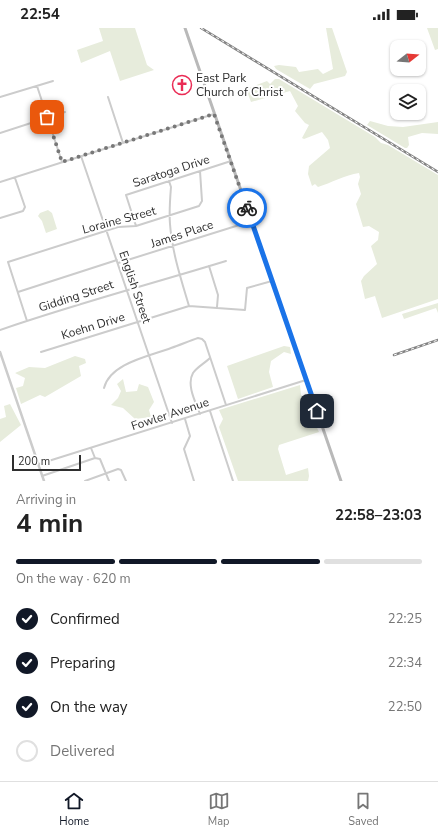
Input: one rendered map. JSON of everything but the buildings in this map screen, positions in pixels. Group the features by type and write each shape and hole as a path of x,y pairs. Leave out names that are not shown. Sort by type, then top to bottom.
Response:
{"main road":[{"path":"185,28 341,481"}],"street":[{"path":"0,98 53,81"},
{"path":"37,86 62,162"},
{"path":"108,97 123,143"},
{"path":"0,133 65,112"},
{"path":"0,182 214,114"},
{"name":"English Street","path":"81,156 172,423"},
{"name":"Saratoga Drive","path":"136,226 126,194 231,161"},
{"name":"Loraine Street","path":"18,292 8,262 107,230 118,227 136,226 199,206 202,204 200,170"},
{"path":"0,218 23,211 25,207 14,178"},
{"path":"169,181 171,186 170,215 173,246 189,306"},
{"name":"James Place","path":"118,264 252,221"},
{"path":"27,321 18,292 117,260"},
{"name":"Gidding Street","path":"0,330 127,289 157,282 226,261"},
{"path":"209,266 218,295 218,307"},
{"name":"Koehn Drive","path":"41,352 189,306 245,310 247,288 272,281"},
{"path":"104,388 105,382 128,363 198,338 205,342 226,405"},
{"path":"0,352 44,481"},
{"path":"200,414 190,381 193,374 210,358"},
{"name":"Fowler Avenue","path":"39,464 306,380"},
{"path":"210,411 233,481"},
{"path":"185,419 190,436 184,449 194,481"},
{"path":"91,448 95,458"},
{"path":"42,476 95,458 100,459 109,481"},
{"path":"85,481 106,473 121,470 126,481"}],"green space":[{"path":"99,28 135,28 147,65 154,70 120,81 110,51 81,63 77,50 103,41"},
{"path":"326,28 332,28 347,72 345,76 314,84 310,89 276,69 274,66 279,65 296,67 299,72 318,69 323,74 333,69"},
{"path":"427,28 438,28 438,49 435,50"},
{"path":"275,79 279,79 375,137 381,143 388,145 438,175 438,299 382,318 375,296 365,299 361,281 364,276 377,264 371,246 378,240 379,232 369,226 363,227 356,204 361,194 358,184 360,177 359,173 349,175 318,187 315,184 312,186 308,174 309,166 330,148 328,140 322,132 304,139 302,138 309,125 305,123 295,111 298,106 290,91 251,102 246,89 267,81 270,84"},
{"path":"370,121 388,126 403,127 438,122 438,134 422,133 408,137 409,145 405,148 367,125"},
{"path":"48,210 52,213 57,229 46,233 42,221 38,216 40,213"},
{"path":"438,303 438,313 436,308 404,319 402,314"},
{"path":"284,346 290,347 291,354 284,352 271,361 269,372 273,387 238,399 227,366"},
{"path":"75,356 85,359 86,363 79,366 81,376 45,397 40,395 21,404 16,388 23,386 25,378 15,373 29,367 45,368"},
{"path":"123,379 126,392 137,391 139,384 148,387 154,402 149,410 151,417 135,419 123,408 111,405 118,398 121,391 117,384"},
{"path":"300,385 301,395 306,399 308,410 311,411 319,432 279,445 278,449 286,475 308,468 308,481 238,481 219,427 223,419 219,410"},
{"path":"10,404 21,425 0,442 0,419 6,417 4,406"}],"railway":[{"path":"201,28 438,172"},
{"path":"394,355 438,340"}],"way so far":[{"path":"47,117 62,162 214,114 247,208"}],"place":[{"name":"East Park Church of Christ","path":"182,85"}],"route":[{"path":"247,208 317,411"}]}
